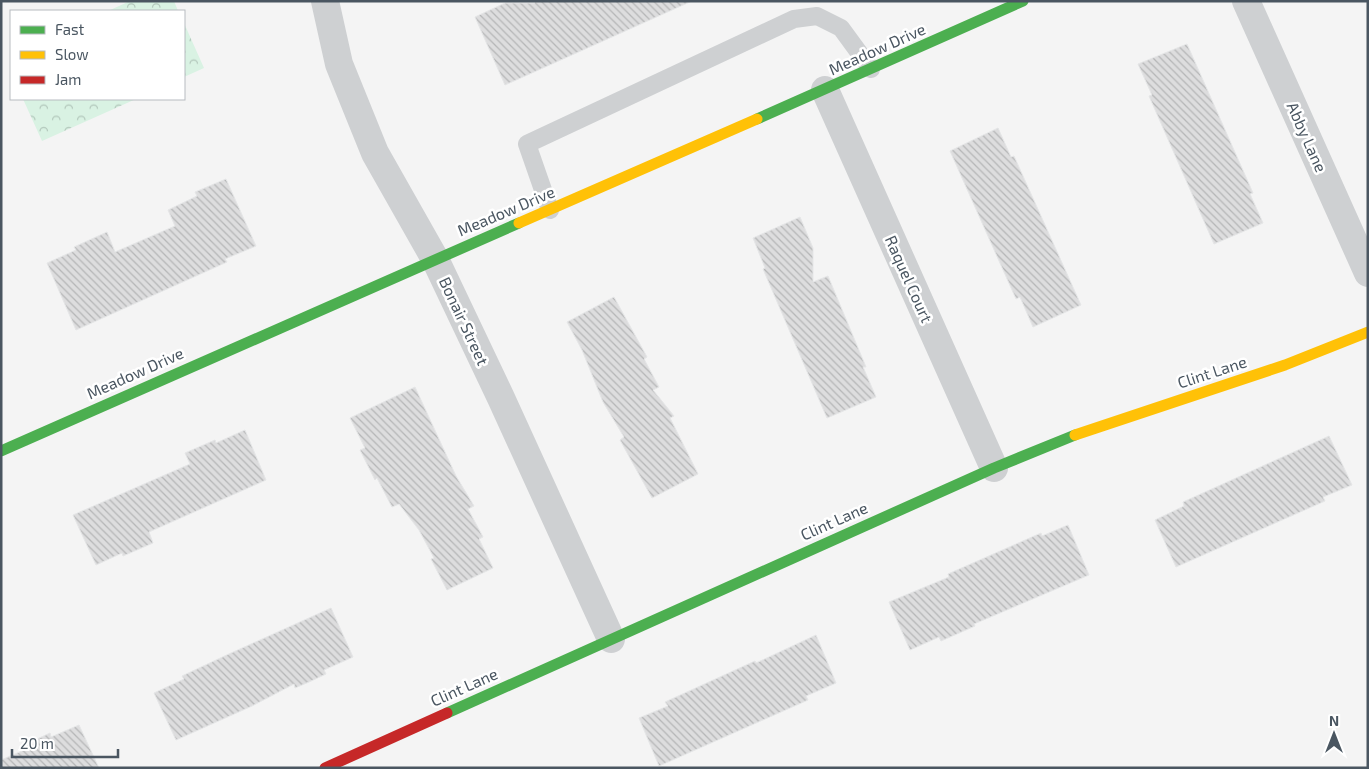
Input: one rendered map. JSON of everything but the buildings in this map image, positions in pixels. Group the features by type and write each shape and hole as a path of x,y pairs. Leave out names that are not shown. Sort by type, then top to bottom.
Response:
{"street":[{"name":"Bonair Street","path":"326,1 339,64 375,153 435,259 501,398 610,639"},
{"name":"Meadow Drive","path":"1,451 220,353 824,90 1001,6 1024,1"},
{"name":"Abby Lane","path":"1246,1 1368,273"},
{"name":"Raquel Court","path":"824,90 994,468"},
{"name":"Clint Lane","path":"324,768 994,468 1082,432 1285,365 1368,332"}],"lane":[{"path":"550,210 527,144 794,19 817,16 841,28 871,69"}],"green space":[{"path":"130,1 174,1 178,10 110,10"},
{"path":"185,25 204,68 185,77"},
{"path":"23,100 134,100 42,141"}],"traffic: fast":[{"path":"757,119 1023,1"},
{"path":"1,451 519,223"},
{"path":"447,713 994,468 1075,435"}],"traffic: slow":[{"path":"519,223 757,119"},
{"path":"1075,435 1285,365 1368,332"}],"traffic: jam":[{"path":"325,768 447,713"}]}
